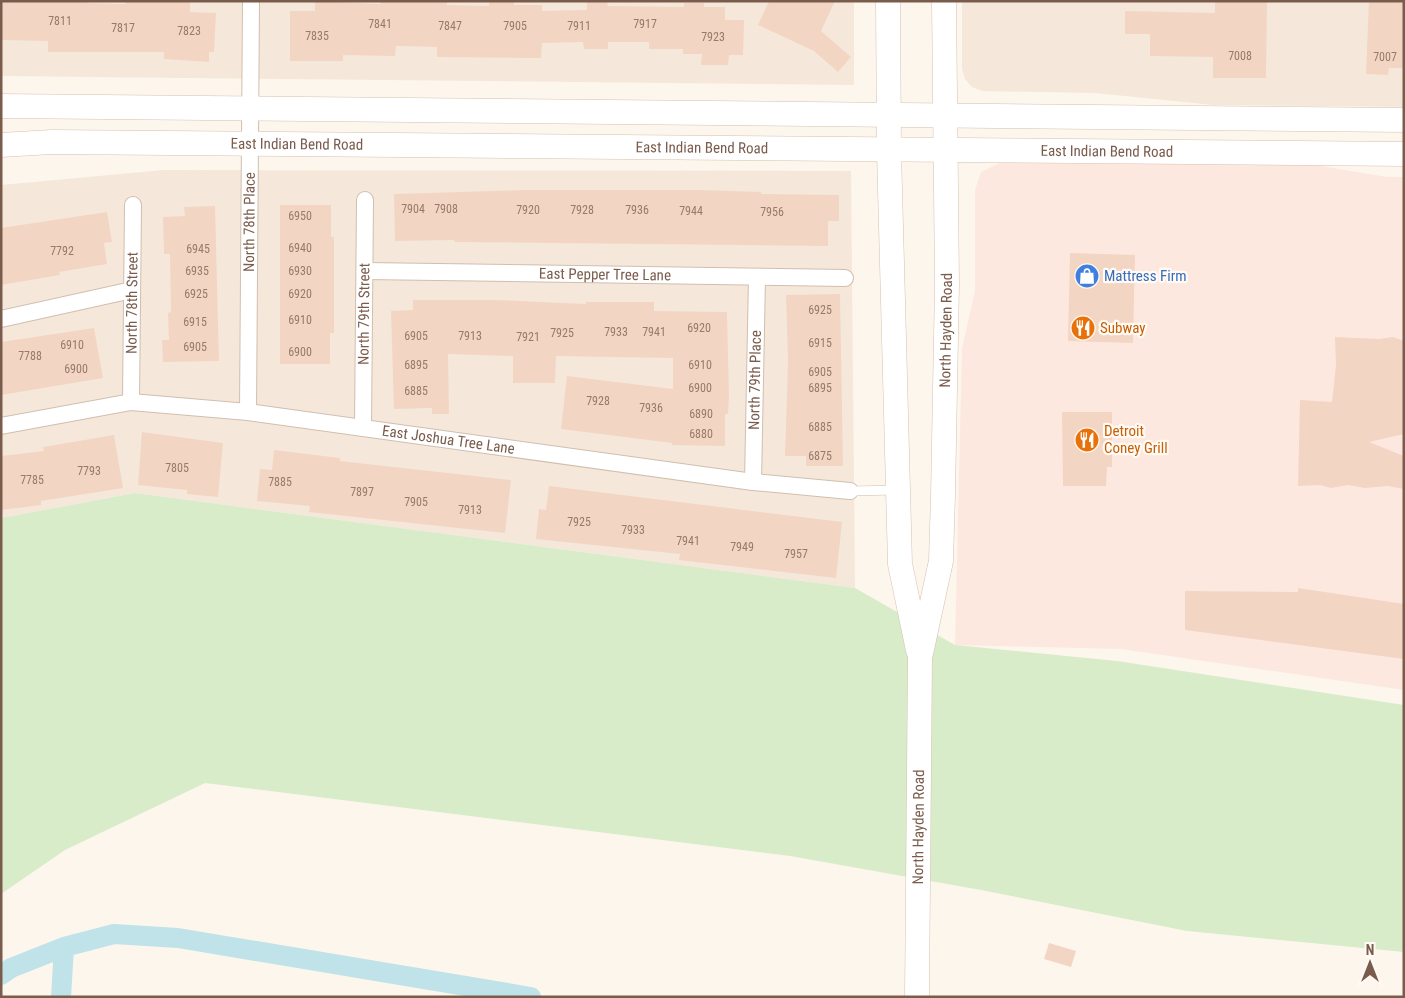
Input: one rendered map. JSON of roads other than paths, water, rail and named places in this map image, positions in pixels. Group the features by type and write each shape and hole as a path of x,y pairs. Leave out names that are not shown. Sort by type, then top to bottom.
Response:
{"main road":[{"name":"North Hayden Road","path":"888,1 888,113 900,564 920,658"},
{"name":"North Hayden Road","path":"917,997 920,658 941,561 946,379 947,150 944,1"},
{"path":"1,106 888,113 1404,120"},
{"name":"East Indian Bend Road","path":"1,145 52,142 250,143 889,151 1404,154"}],"street":[{"name":"North 78th Place","path":"248,412 251,1"},
{"name":"North 79th Street","path":"363,428 366,200"},
{"name":"North 78th Street","path":"130,402 133,205"},
{"name":"East Pepper Tree Lane","path":"365,271 845,278"},
{"name":"North 79th Place","path":"753,482 757,277"},
{"path":"1,319 132,290"},
{"name":"East Joshua Tree Lane","path":"1,426 130,402 248,412 753,482 850,491"}],"lane":[{"name":"East Joshua Tree Lane","path":"850,491 897,490"}],"waterway":[{"path":"1,975 11,968 64,947 114,934 178,938 531,997"},
{"path":"61,997 64,947"}],"place":[{"name":"Mattress Firm","path":"1087,276"},
{"name":"Subway","path":"1083,328"},
{"name":"Detroit Coney Grill","path":"1087,440"}]}
